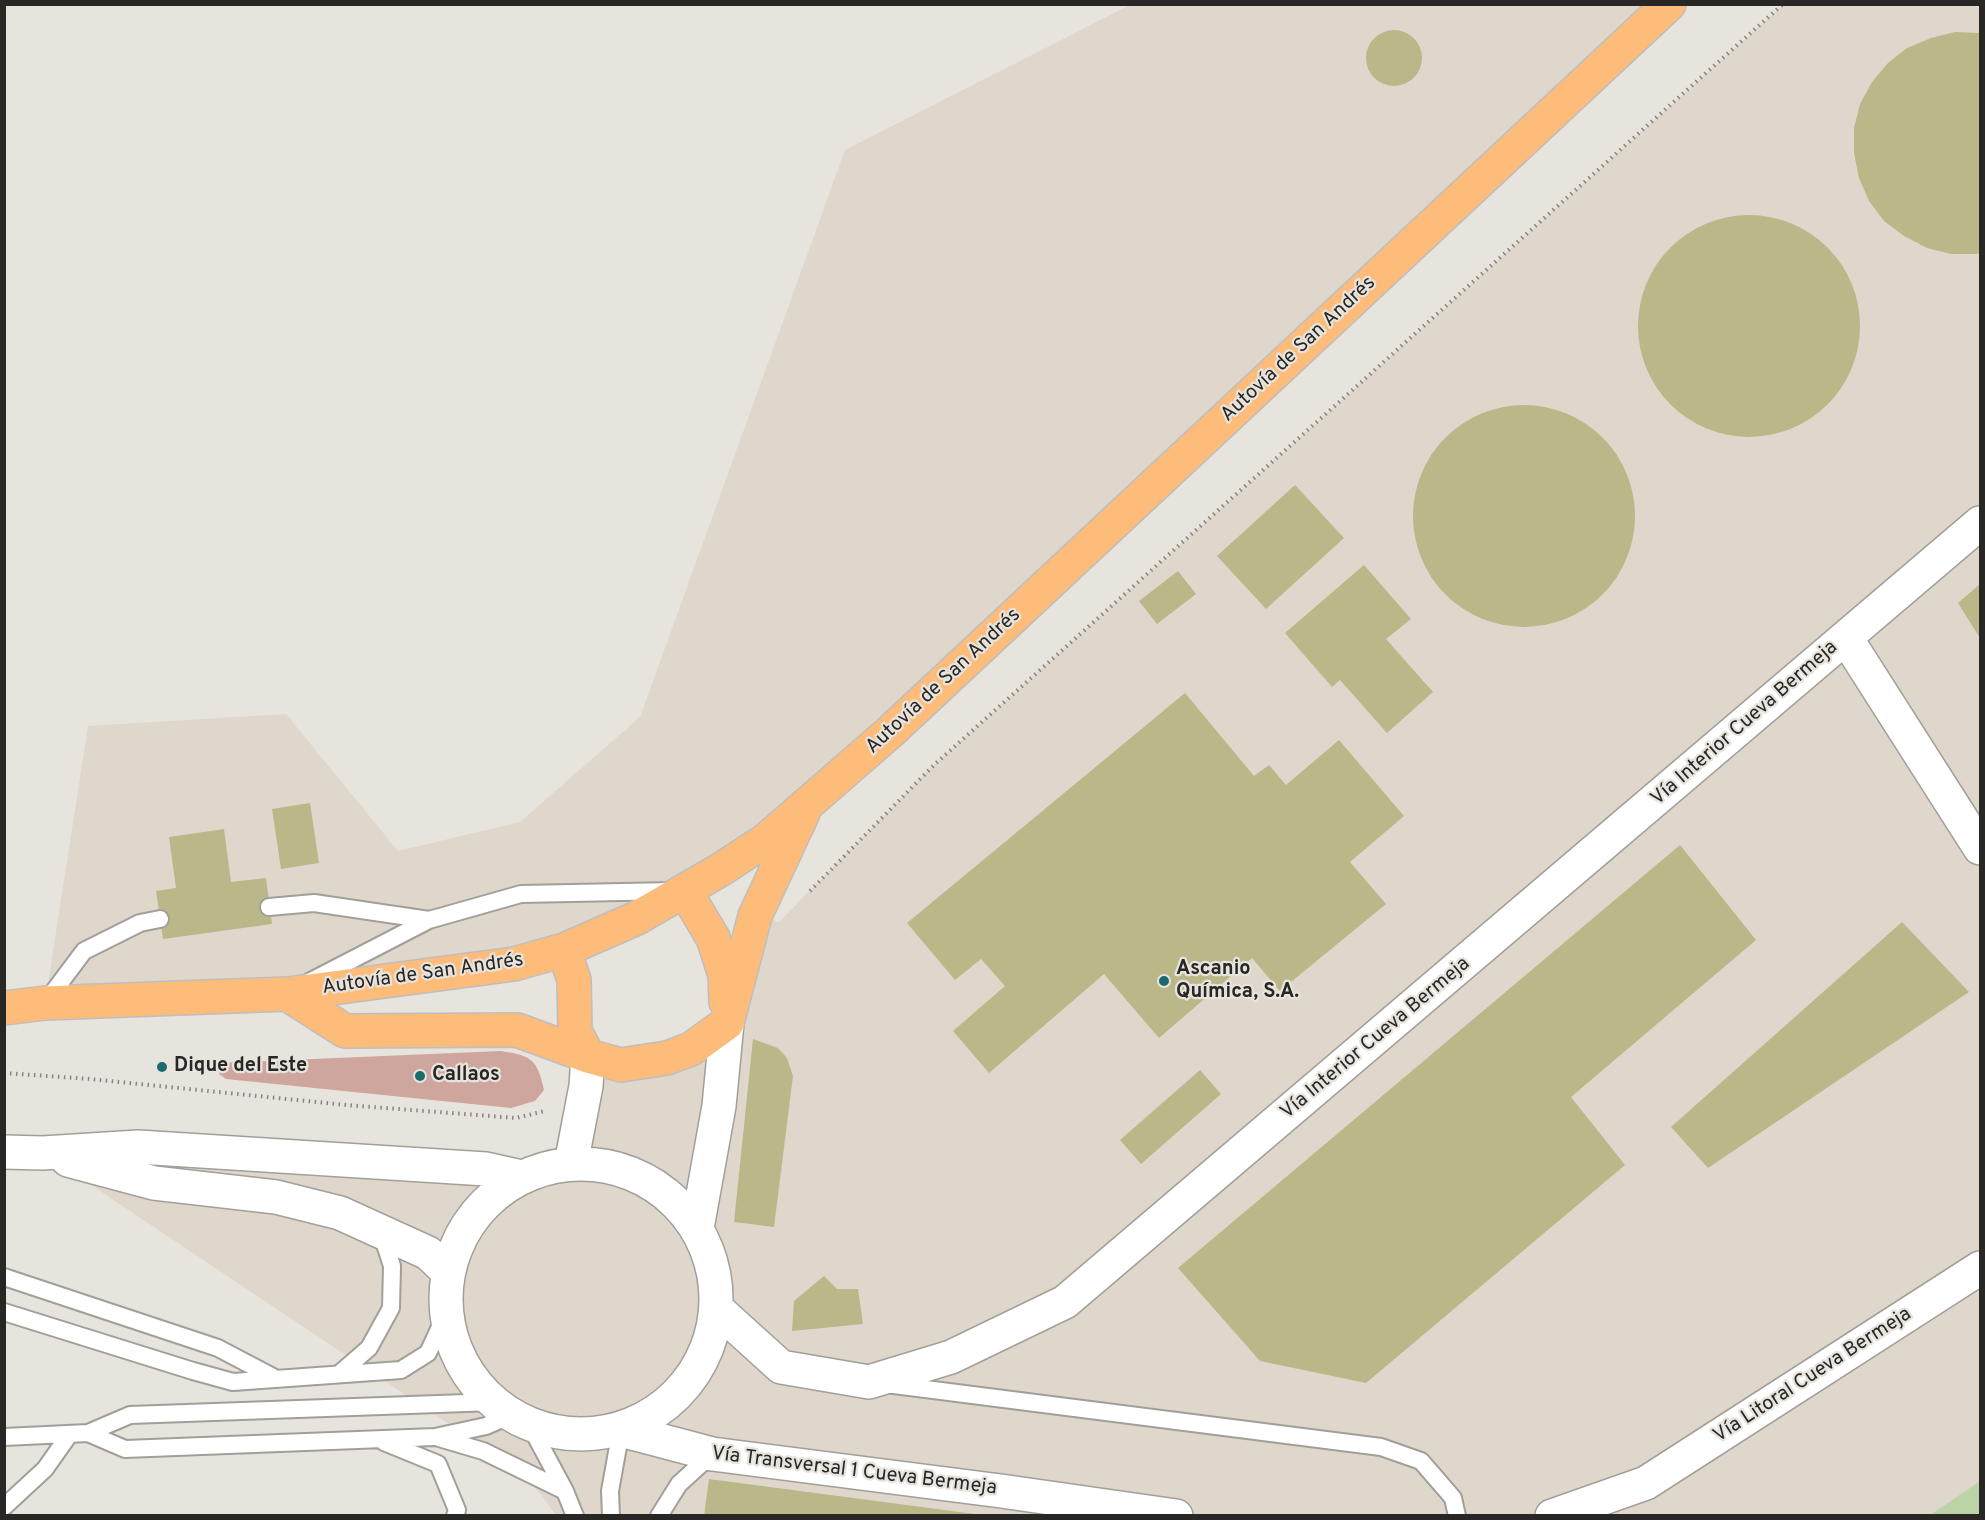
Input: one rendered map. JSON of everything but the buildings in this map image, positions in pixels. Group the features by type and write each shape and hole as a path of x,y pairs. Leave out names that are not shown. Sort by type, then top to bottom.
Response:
{"main road":[{"name":"Autovía de San Andrés","path":"4,1008 45,1003 287,994 514,964 564,950 637,918 685,891 766,840 890,732 1669,4"},
{"path":"287,994 345,1031 517,1030 588,1056 621,1065 667,1058 691,1048 727,1023 755,916 806,806"},
{"path":"685,891 713,938 725,975 727,1023"},
{"path":"564,950 574,980 574,1031 588,1056"},
{"name":"Autovía de San Andrés","path":"4,999 45,1003"}],"street":[{"name":"Vía Interior Cueva Bermeja","path":"717,1309 781,1367 869,1382 951,1357 1065,1302 1980,524"},
{"path":"1846,638 1980,848"},
{"path":"697,1228 719,1106 727,1023"},
{"path":"571,1164 588,1056"},
{"path":"4,1152 43,1153 138,1147 486,1169 522,1177"},
{"path":"43,1153 154,1183 276,1197 340,1213 428,1253 448,1272"},
{"path":"571,1164 608,1166 643,1178 674,1199 697,1228 710,1253 717,1281 717,1309 708,1350 686,1385 655,1413 621,1430 581,1434 544,1429 511,1413 479,1388 457,1354 446,1314 448,1272 462,1234 487,1201 522,1177 546,1168 571,1164"},
{"name":"Vía Litoral Cueva Bermeja","path":"1646,1483 1980,1268"},
{"name":"Vía Transversal 1 Cueva Bermeja","path":"621,1430 712,1454 1176,1515"},
{"path":"1552,1515 1646,1483"}],"lane":[{"path":"287,994 429,920 521,894 685,891"},
{"path":"269,908 314,903 429,920"},
{"path":"45,1003 84,951 140,923 160,920"},
{"path":"339,1374 369,1348 391,1308 392,1266 381,1231"},
{"path":"4,1277 218,1348 276,1378"},
{"path":"4,1311 233,1382 401,1371 428,1353 446,1314"},
{"path":"869,1382 1381,1448 1421,1461 1454,1498 1457,1515"},
{"path":"88,1433 125,1449 435,1437 486,1426 511,1413"},
{"path":"4,1437 88,1433 130,1415 511,1413"},
{"path":"511,1413 565,1491 575,1515"},
{"path":"611,1515 610,1491 621,1430"},
{"path":"4,1507 45,1469 69,1435"},
{"path":"435,1437 483,1451 565,1491"},
{"path":"378,1439 438,1464 457,1510 454,1515"},
{"path":"659,1515 679,1484 712,1454"},
{"path":"1605,1515 1646,1483"}],"path":[{"path":"803,897 934,765 1783,4"},
{"path":"4,1072 346,1105 516,1118 583,1099"}],"shaded area":[{"path":"1130,5 1669,5 806,806 564,950 45,1003 88,726 286,714 398,851 520,822 640,717 845,150"},
{"path":"1783,5 1980,5 1980,1481 1930,1515 556,1515 527,1476 43,1153 522,1177 546,1168 571,1164 586,1086 621,1065 727,1024 755,916 779,922 934,765"},
{"path":"501,1051 526,1057 535,1065 544,1090 535,1101 511,1108 226,1079 219,1074 219,1063"},
{"path":"1980,1481 1980,1515 1930,1515"}],"place":[{"name":"Ascanio Química, S.A.","path":"1164,981"},
{"name":"Dique del Este","path":"162,1067"},
{"name":"Callaos","path":"420,1076"}]}
